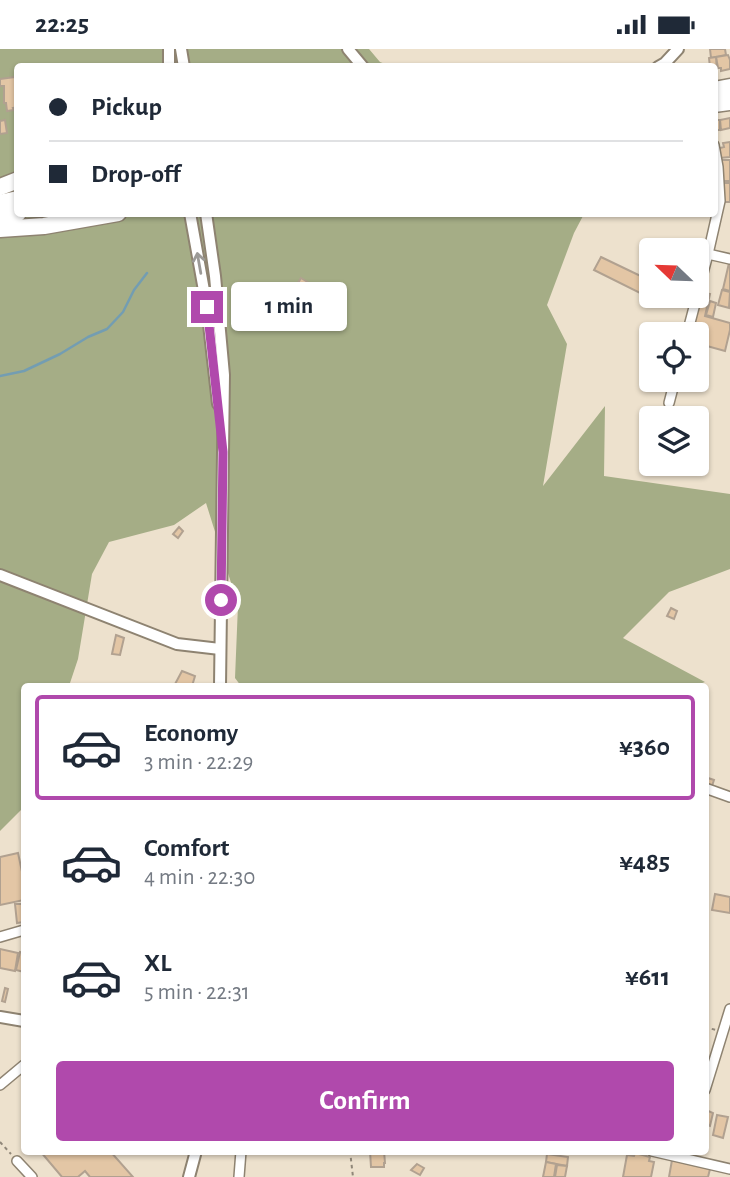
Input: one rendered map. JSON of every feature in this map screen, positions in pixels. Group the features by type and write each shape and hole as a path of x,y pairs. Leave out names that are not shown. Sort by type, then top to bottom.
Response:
{"highway":[{"path":"0,229 44,226 95,217"}],"street":[{"path":"348,49 360,63"},
{"path":"664,63 678,49"},
{"path":"718,167 718,210"},
{"path":"191,217 207,307 223,452"},
{"path":"207,217 224,375 220,683"},
{"path":"709,250 716,217"},
{"path":"709,254 730,259"},
{"path":"669,404 672,392"},
{"path":"0,575 177,644 220,649"},
{"path":"709,789 730,797"},
{"path":"0,937 21,931"},
{"path":"709,1077 730,1009"},
{"path":"0,1017 21,1020"},
{"path":"0,1086 21,1068"},
{"path":"188,1177 195,1155"},
{"path":"239,1177 241,1155"},
{"path":"686,1155 730,1169"},
{"path":"17,1161 32,1177"}],"path":[{"path":"0,1142 17,1161"},
{"path":"350,1155 353,1177"}],"green space":[{"path":"0,49 369,49 382,63 14,63 14,217 582,217 547,305 567,344 543,486 605,406 604,476 730,494 730,569 669,592 623,638 705,682 239,683 235,678 238,605 206,503 174,525 109,542 92,574 78,659 70,683 21,683 21,810 0,831"}],"building":[{"path":"710,49 725,49 726,55 711,58"},
{"path":"728,55 730,69 721,71 716,57"},
{"path":"716,57 716,63 710,63 709,58"},
{"path":"14,77 14,110 7,111 4,86 0,86 0,79"},
{"path":"730,118 730,128 721,130 720,120"},
{"path":"5,120 7,133 0,134 0,121"},
{"path":"730,142 730,157 720,158 723,143"},
{"path":"721,160 730,160 730,181 722,181"},
{"path":"723,183 730,183 730,202 723,202"},
{"path":"601,257 639,275 639,292 594,270"},
{"path":"730,264 730,291 723,289"},
{"path":"301,278 314,286 294,321 276,310 281,301 286,303"},
{"path":"722,290 730,292 729,308 718,305"},
{"path":"710,301 716,303 713,317 706,315"},
{"path":"697,308 707,308 705,316 730,323 725,351 709,347 709,322 694,322"},
{"path":"179,527 183,531 178,538 173,534"},
{"path":"671,608 677,611 674,619 667,616"},
{"path":"116,635 124,638 120,655 112,654"},
{"path":"182,671 195,676 193,683 176,683"},
{"path":"18,853 21,867 21,901 0,905 0,857"},
{"path":"715,894 730,897 730,913 712,910"},
{"path":"15,904 21,904 21,922 17,923"},
{"path":"0,949 18,953 15,971 0,968"},
{"path":"20,952 21,952 21,971 16,970"},
{"path":"5,988 8,989 5,1002 2,1001"},
{"path":"709,1111 713,1113 709,1126"},
{"path":"717,1115 728,1117 723,1138 713,1135"},
{"path":"43,1155 114,1155 133,1177 90,1177 85,1171 78,1177 62,1177"},
{"path":"370,1155 384,1155 384,1167 371,1167"},
{"path":"547,1155 568,1157 567,1166 546,1162"},
{"path":"627,1155 650,1157 649,1161 654,1162 651,1177 623,1177"},
{"path":"672,1160 710,1169 708,1177 669,1177"},
{"path":"546,1162 556,1164 554,1177 543,1177"},
{"path":"417,1164 424,1168 420,1175 411,1170"},
{"path":"557,1165 567,1166 565,1177 555,1177"}],"waterway":[{"path":"0,376 24,371 107,329 123,312 134,290 147,273"}],"route":[{"path":"207,307 223,452 221,600"}]}
